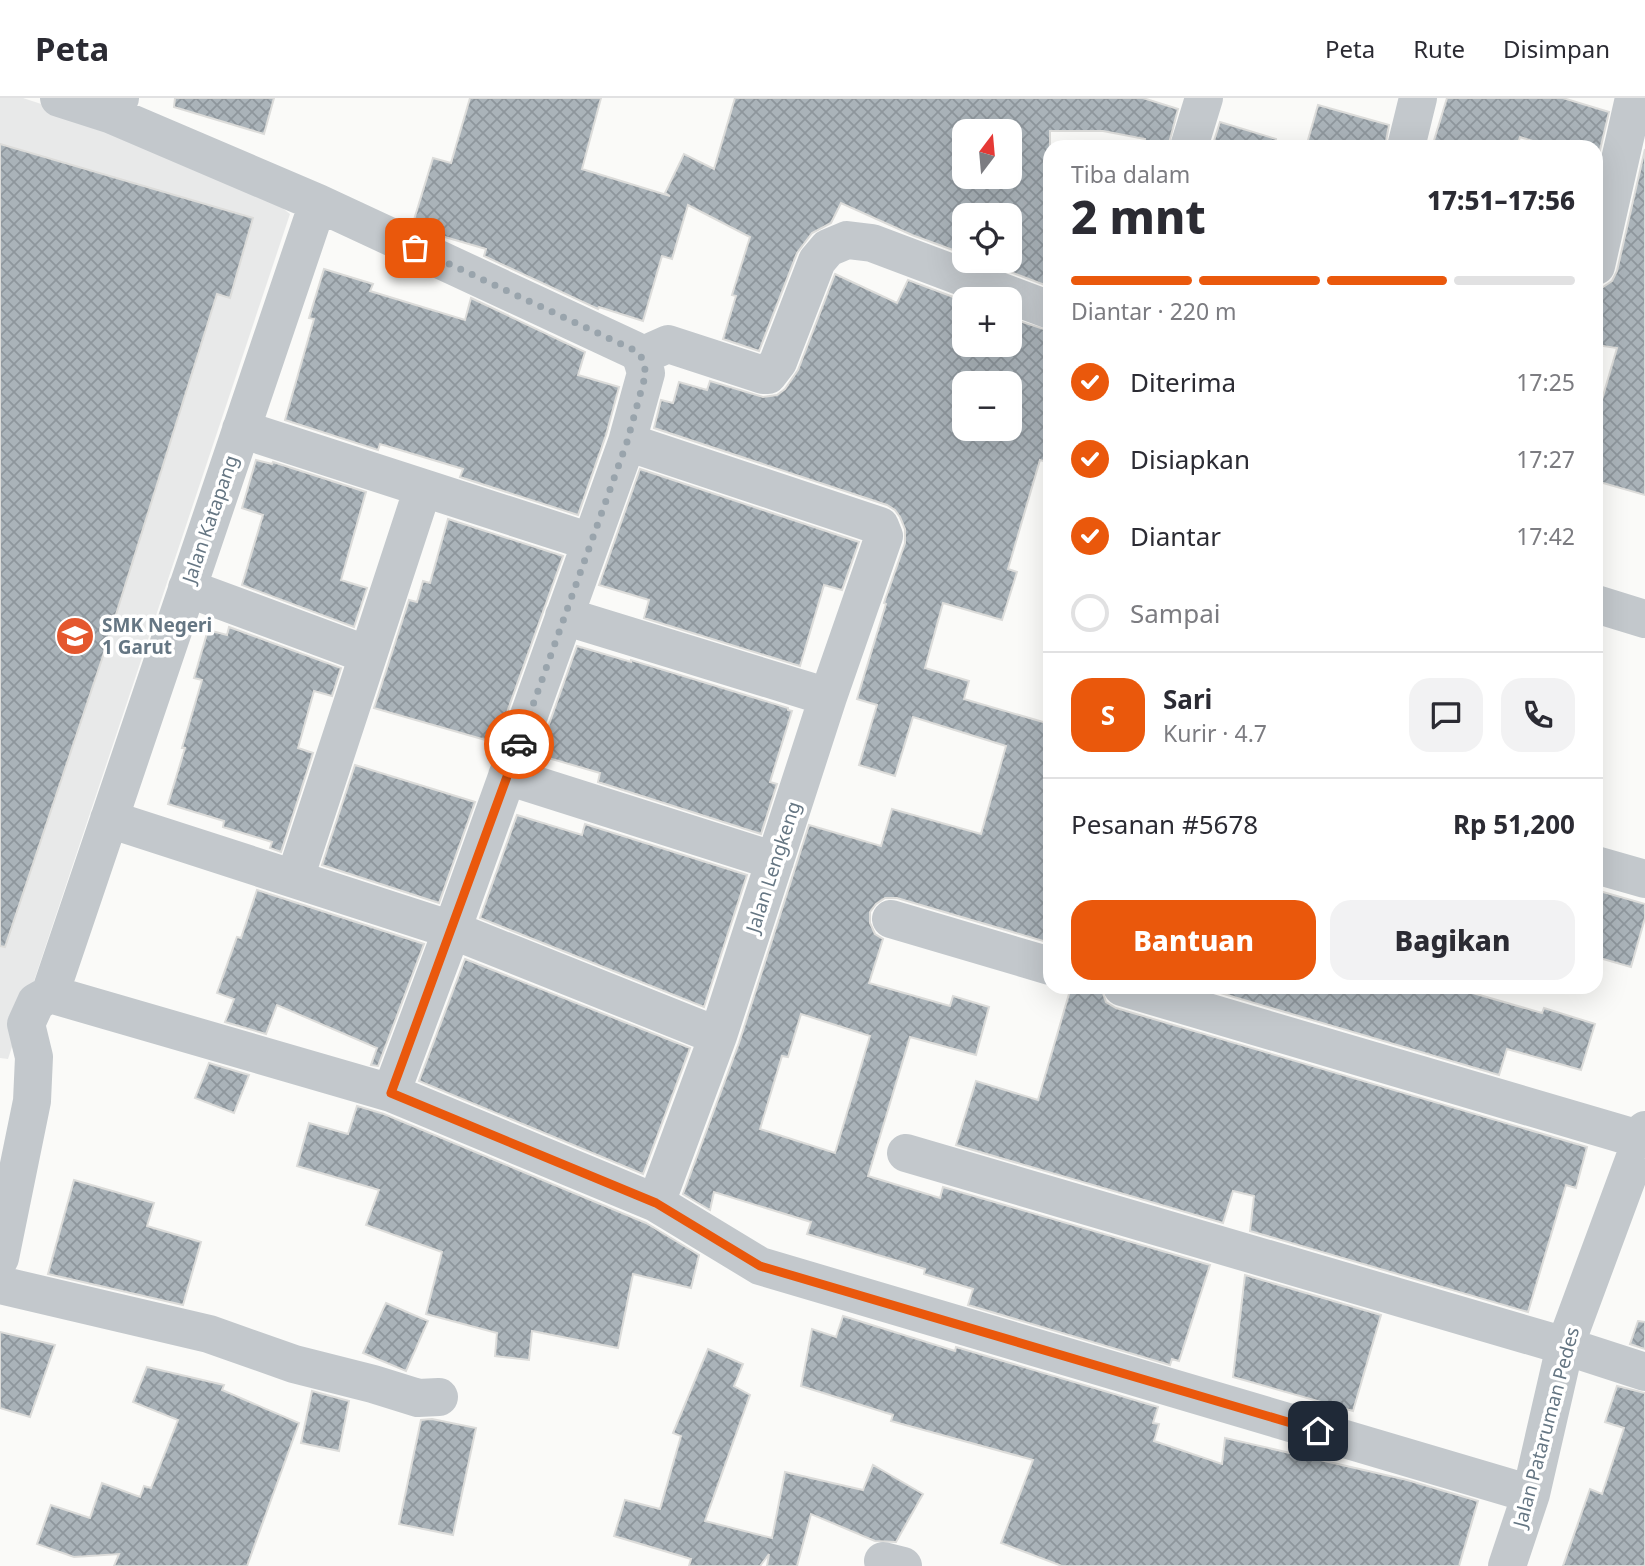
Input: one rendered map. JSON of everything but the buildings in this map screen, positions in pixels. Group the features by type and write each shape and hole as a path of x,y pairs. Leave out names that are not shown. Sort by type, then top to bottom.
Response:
{"street":[{"path":"60,98 116,106 634,350 641,356 646,373 627,442 391,1093"},
{"path":"1191,140 1204,98"},
{"path":"1408,140 1418,98"},
{"path":"1603,235 1634,98"},
{"name":"Jalan Katapang","path":"50,993 317,203"},
{"path":"641,356 668,344 768,375 778,362 817,261 828,248 847,240 872,243 908,255 1043,307"},
{"path":"241,429 592,542"},
{"name":"Jalan Lengkeng","path":"627,442 880,526 884,536 828,697 718,1036 656,1203"},
{"path":"295,878 423,488"},
{"path":"187,588 368,654"},
{"path":"1603,606 1645,619"},
{"path":"564,616 828,697"},
{"path":"507,776 775,861"},
{"path":"109,818 452,930 718,1036"},
{"path":"1603,867 1645,879"},
{"path":"891,919 1043,964"},
{"path":"0,1258 32,1101 34,1057 26,1024 36,1002 50,993 391,1093 656,1203 760,1266 1531,1494"},
{"path":"1147,994 1644,1135"},
{"name":"Jalan Pataruman Pedes","path":"1507,1566 1531,1494 1565,1346 1644,1135"},
{"path":"906,1153 1565,1346 1645,1372"},
{"path":"0,1285 209,1334 294,1364 418,1398 439,1397"}],"shaded area":[{"name":"SMK Negeri 1 Garut","path":"0,98 23,98 230,166 290,214 8,1059 0,1058"}],"way so far":[{"path":"415,248 634,350 645,364 646,373 627,442 519,744"}],"place":[{"name":"SMK Negeri 1 Garut","path":"75,636"}],"route":[{"path":"519,744 391,1093 656,1203 760,1266 1318,1431"}]}
